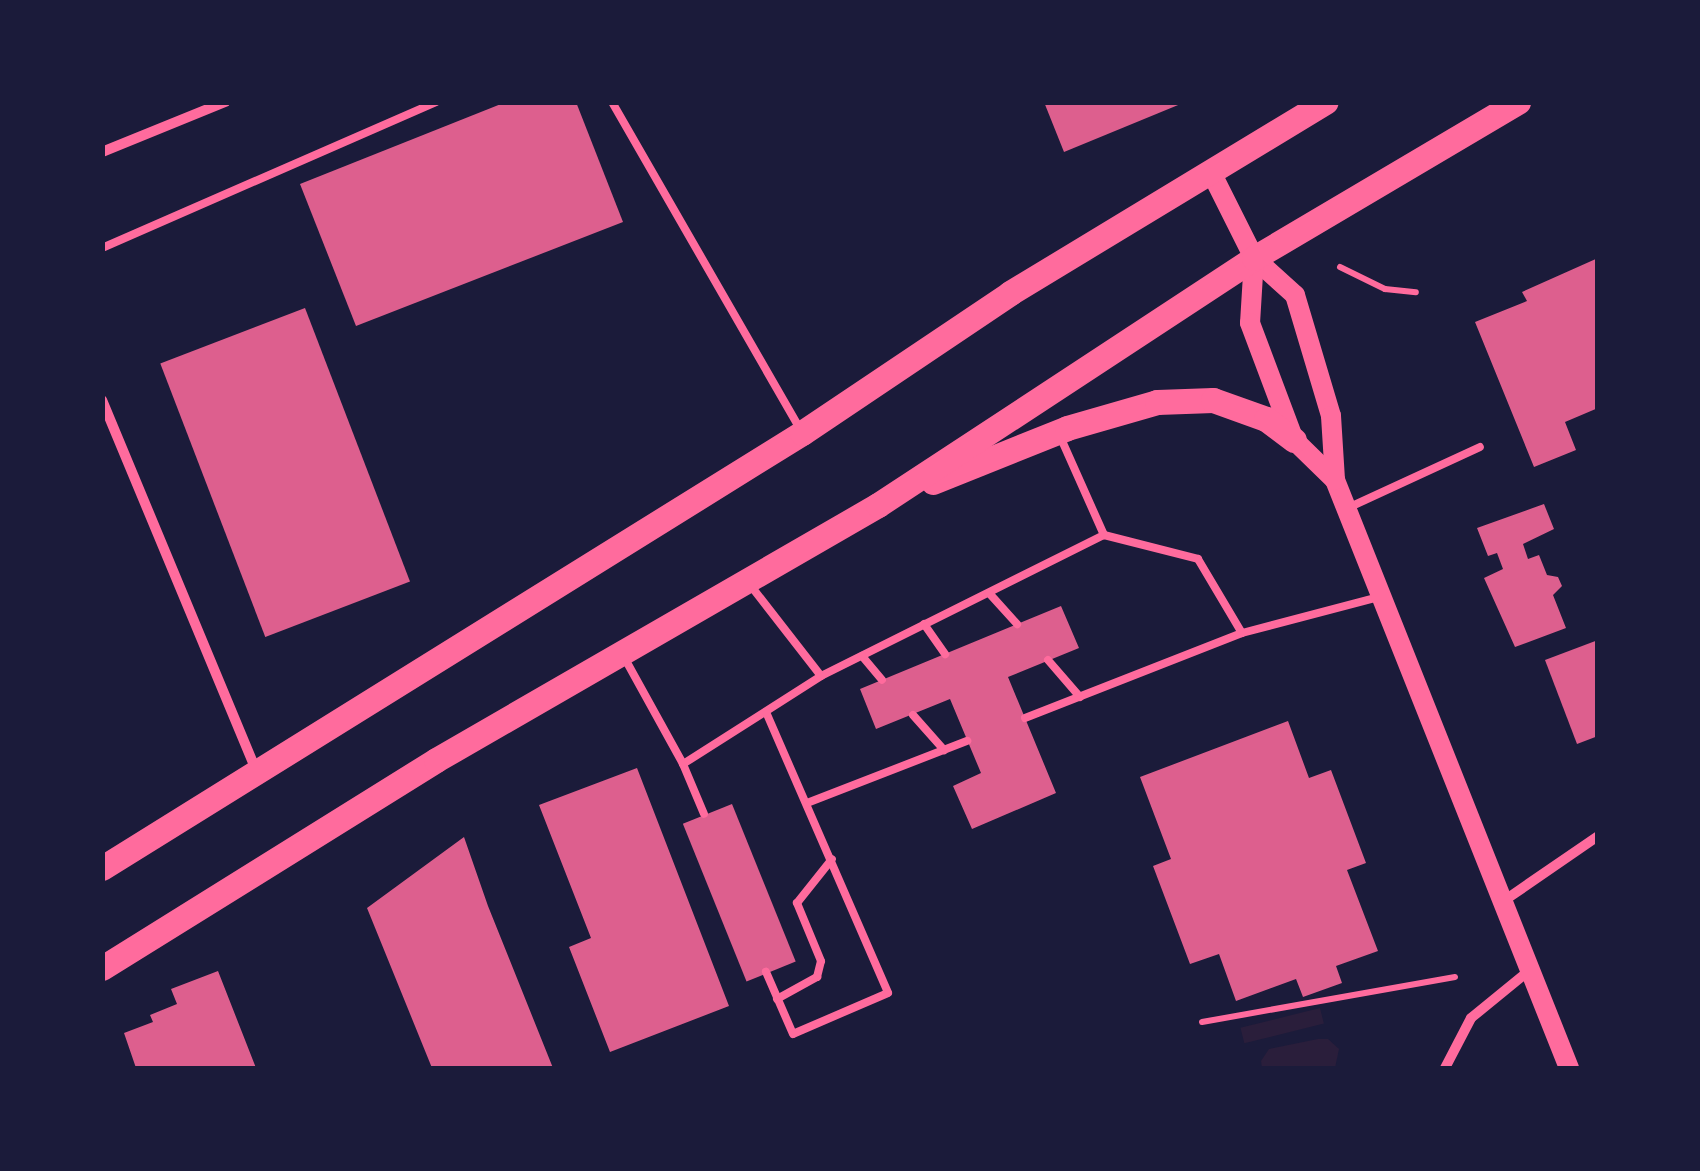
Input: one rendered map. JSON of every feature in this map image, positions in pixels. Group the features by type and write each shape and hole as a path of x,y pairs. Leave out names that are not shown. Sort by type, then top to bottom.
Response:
{"main road":[{"path":"102,868 802,433 1010,293 1326,102"},
{"path":"102,968 436,760 878,505 1254,258 1518,102"},
{"path":"1212,172 1254,258 1295,295 1331,416 1334,480 1569,1068"},
{"path":"1254,258 1250,323 1294,440"},
{"path":"878,505 1058,431 1121,410 1190,398 1241,408 1266,419 1294,440 1334,480"}],"street":[{"path":"102,152 225,102"},
{"path":"102,400 258,773"},
{"path":"1505,900 1598,836"},
{"path":"1445,1068 1472,1018 1531,969"}],"lane":[{"path":"102,248 436,102"},
{"path":"612,102 802,433"},
{"path":"1058,431 1104,535"},
{"path":"1346,509 1480,447"},
{"path":"683,764 822,676 1104,535 1198,558 1242,634"},
{"path":"748,582 822,676"},
{"path":"989,592 1018,624"},
{"path":"1025,718 1242,634 1380,597"},
{"path":"924,624 945,654"},
{"path":"621,653 683,764 704,814"},
{"path":"862,656 882,680"},
{"path":"1048,660 1080,696"},
{"path":"766,712 888,992 793,1034 766,972"},
{"path":"913,714 944,750"},
{"path":"807,803 967,741"},
{"path":"776,999 816,977 822,961 797,903 832,860"}],"path":[{"path":"1340,267 1386,289 1416,292"},
{"path":"1202,1022 1455,977"}],"shaded area":[{"path":"1320,1008 1324,1024 1244,1043 1240,1028"},
{"path":"1328,1039 1339,1049 1335,1068 1262,1068 1261,1061 1269,1049"}],"building":[{"path":"506,102 576,102 623,222 356,326 300,184"},
{"path":"1044,102 1183,102 1183,103 1064,152"},
{"path":"1598,258 1598,408 1565,422 1576,450 1534,467 1475,322 1527,301 1522,292"},
{"path":"305,308 410,582 265,637 160,364"},
{"path":"1544,504 1554,529 1523,544 1528,559 1539,555 1547,575 1558,577 1562,586 1553,595 1566,628 1515,647 1484,578 1503,569 1497,553 1488,556 1477,528"},
{"path":"1061,606 1079,648 1008,677 1056,793 972,829 953,786 981,773 950,699 876,729 860,689"},
{"path":"1598,640 1598,736 1577,744 1545,660"},
{"path":"1288,721 1309,778 1331,770 1366,863 1347,870 1378,951 1336,966 1342,983 1303,997 1296,979 1236,1001 1219,954 1190,964 1153,866 1171,859 1140,777"},
{"path":"637,768 729,1006 610,1052 569,947 591,938 539,805"},
{"path":"732,804 796,962 747,981 683,824"},
{"path":"464,837 553,1068 432,1068 367,908"},
{"path":"218,971 256,1068 136,1068 124,1033 153,1022 150,1015 177,1004 171,989"}]}
